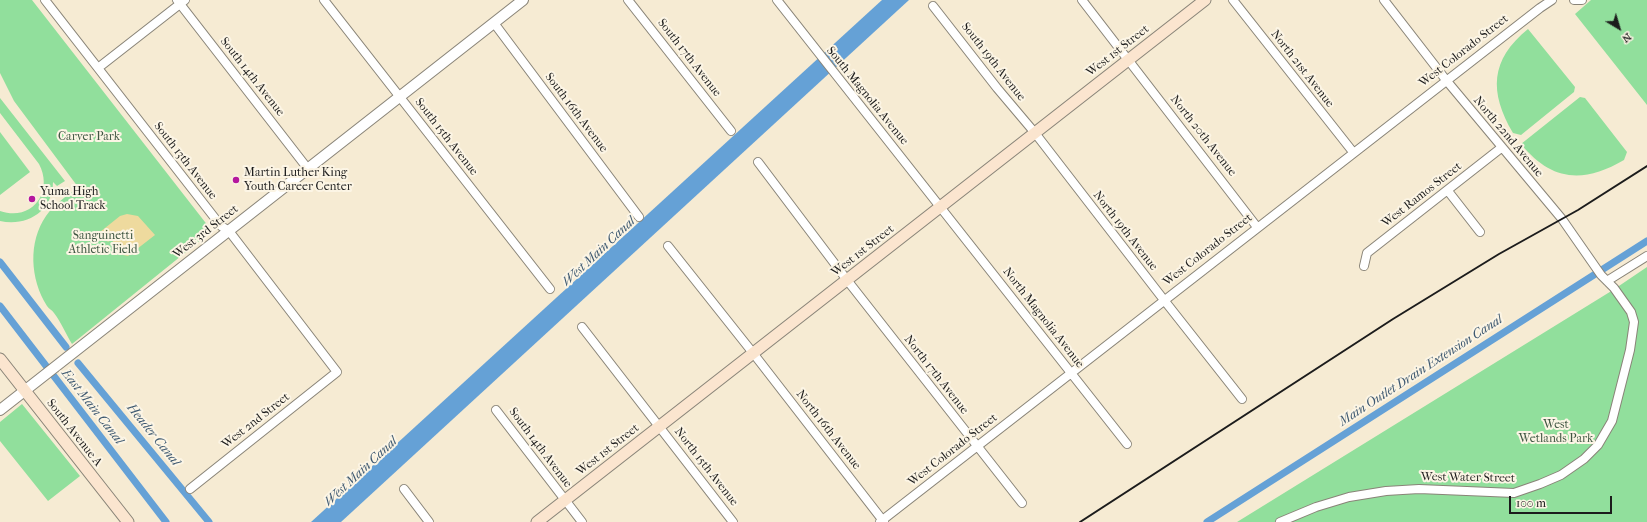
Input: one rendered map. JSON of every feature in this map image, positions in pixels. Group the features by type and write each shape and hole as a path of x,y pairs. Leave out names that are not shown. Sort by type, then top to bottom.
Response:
{"main road":[{"name":"West 1st Street","path":"537,522 1205,0"},
{"name":"South Avenue A","path":"0,359 128,522"}],"street":[{"name":"South 13th Avenue","path":"45,0 221,226 229,231 337,372"},
{"name":"South 15th Avenue","path":"324,0 550,289"},
{"name":"West 3rd Street","path":"0,410 523,0"},
{"name":"South 17th Avenue","path":"628,0 731,131"},
{"name":"South Magnolia Avenue","path":"776,0 940,207"},
{"name":"North 20th Avenue","path":"1082,0 1258,227"},
{"name":"North 21st Avenue","path":"1233,0 1353,152"},
{"name":"North 22nd Avenue","path":"1384,0 1501,148 1562,219 1607,281 1614,288"},
{"name":"West Colorado Street","path":"882,521 1353,152 1552,0"},
{"path":"1574,0 1582,0"},
{"path":"98,68 181,1"},
{"name":"South 14th Avenue","path":"181,1 308,169"},
{"name":"South 19th Avenue","path":"933,6 997,88 1035,133"},
{"name":"South 16th Avenue","path":"494,23 639,217"},
{"name":"North 19th Avenue","path":"1035,133 1242,399"},
{"name":"West Ramos Street","path":"1364,266 1367,253 1501,148"},
{"path":"758,162 847,280"},
{"path":"1448,191 1480,232"},
{"name":"North Magnolia Avenue","path":"940,207 1127,444"},
{"path":"668,246 754,353"},
{"path":"1607,281 1647,256"},
{"name":"North 17th Avenue","path":"847,280 1022,503"},
{"name":"West Water Street","path":"1280,522 1316,507 1348,497 1386,491 1419,489 1514,493 1540,484 1561,474 1584,459 1598,445 1612,421 1630,350 1634,322 1631,312 1614,288"},
{"path":"582,327 660,426"},
{"name":"North 16th Avenue","path":"754,353 882,521"},
{"name":"West 2nd Street","path":"190,489 337,372"},
{"name":"South 14th Avenue","path":"496,410 582,522"},
{"name":"North 15th Avenue","path":"660,426 733,522"},
{"path":"404,489 429,522"}],"green space":[{"path":"0,0 32,0 212,231 72,344 59,320 47,306 41,295 34,273 33,261 36,237 46,216 57,204 78,187 14,101 0,73"},
{"path":"1591,0 1647,0 1647,105 1575,14"},
{"path":"1528,29 1575,87 1574,92 1521,135 1513,133 1505,118 1497,90 1497,77 1500,65 1506,53 1515,41"},
{"path":"1580,97 1585,98 1627,152 1624,160 1609,168 1595,173 1568,175 1556,172 1544,165 1532,156 1521,144"},
{"path":"0,98 65,181 57,186 53,182 49,201 43,209 37,215 20,222 0,221 0,211 11,213 22,212 30,208 37,202 42,194 44,185 43,175 39,164 0,113"},
{"path":"0,132 30,172 0,195"},
{"name":"West Wetlands Park","path":"1647,267 1647,522 1237,522 1613,290"},
{"path":"22,404 80,476 48,501 0,441 0,422"}],"sand":[{"path":"127,214 138,216 155,235 128,256 123,255 111,239 108,242 100,232 120,216"}],"water":[{"path":"882,0 909,0 341,522 311,522"}],"waterway":[{"name":"Main Outlet Drain Extension Canal","path":"1207,522 1647,241"},
{"name":"Header Canal","path":"0,262 66,347"},
{"name":"East Main Canal","path":"0,306 166,522"},
{"name":"Header Canal","path":"78,363 209,522"}],"railway":[{"path":"1080,522 1393,319 1499,254 1578,210 1647,166"}],"place":[{"name":"Martin Luther King Youth Career Center","path":"236,180"},
{"name":"Yuma High School Track","path":"32,199"}],"park label":[{"name":"Carver Park","path":"89,137"},
{"name":"Sanguinetti Athletic Field","path":"103,243"}],"water label":[{"name":"West Main Canal","path":"599,252"},
{"name":"West Main Canal","path":"361,472"}]}
